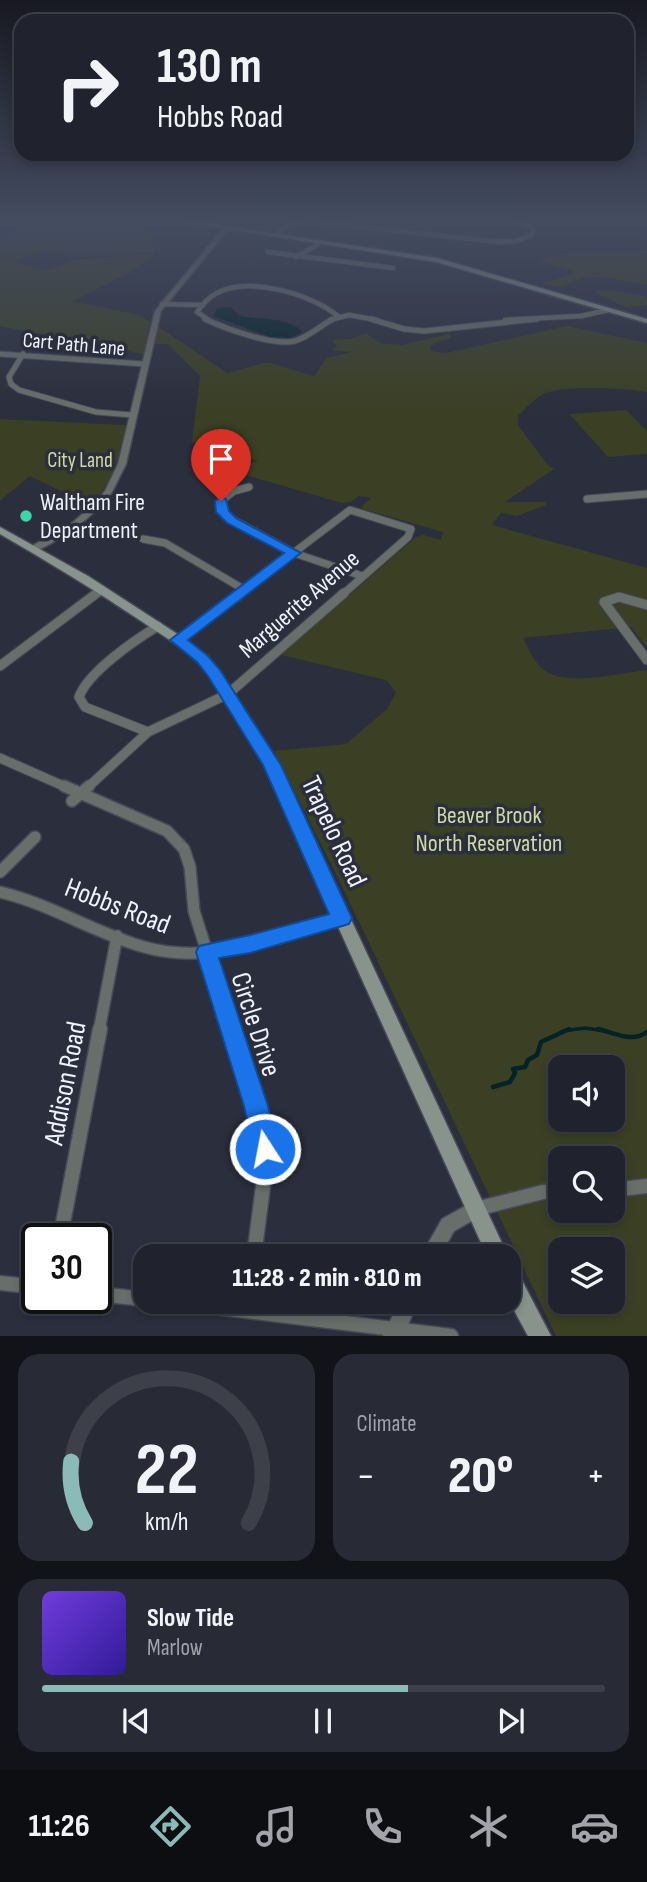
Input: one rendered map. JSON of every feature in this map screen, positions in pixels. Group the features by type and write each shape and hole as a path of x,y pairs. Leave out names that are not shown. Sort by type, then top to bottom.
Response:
{"main road":[{"path":"525,285 647,321"},
{"name":"Trapelo Road","path":"0,530 102,589 178,640 203,659 228,694 272,765 492,1244"},
{"path":"521,1301 540,1336"}],"street":[{"path":"33,549 78,522 103,498 121,468 156,316 177,285"},
{"path":"338,316 296,341 271,342 205,321 197,312 215,294 228,290 267,290 299,294 338,316 367,318 411,330 438,331 497,321 560,319 608,310"},
{"path":"162,304 203,304"},
{"name":"Cart Path Lane","path":"0,354 55,356 104,365 144,364"},
{"path":"23,354 9,377 11,384 19,390 100,413 132,415"},
{"path":"249,487 227,495 221,501 222,512 238,524 294,553 362,576"},
{"path":"587,499 647,494"},
{"name":"Marguerite Avenue","path":"76,797 148,732 228,694 408,537 411,529 350,510 294,553"},
{"path":"143,539 164,543 245,590"},
{"path":"178,640 294,553"},
{"path":"0,666 102,589"},
{"path":"647,605 624,597 611,597 604,602 647,660"},
{"path":"148,732 85,707 79,701 79,696 87,682 158,626"},
{"name":"Circle Drive","path":"0,758 76,797 167,831 185,846 191,866 191,894 262,1127 265,1171 256,1244"},
{"path":"0,872 34,837"},
{"name":"Hobbs Road","path":"0,892 40,901 117,936 163,952 207,952 250,944 342,918"},
{"name":"Addison Road","path":"63,1223 117,936"},
{"path":"625,1189 647,1186"},
{"path":"437,1244 448,1225 476,1209 548,1192"},
{"path":"0,1283 21,1285"},
{"path":"112,1296 133,1298"},
{"path":"293,1314 395,1332 451,1336"},
{"path":"395,1332 403,1314"}],"green space":[{"path":"0,285 104,285 72,301 140,315 150,322 143,354 0,326"},
{"path":"604,289 647,297 647,305 625,307 594,292"},
{"name":"Beaver Brook North Reservation","path":"157,326 227,373 267,362 314,376 326,358 353,352 331,350 337,346 331,340 350,339 366,333 380,343 402,345 449,334 452,337 434,343 430,348 431,351 446,353 567,326 647,343 647,392 594,388 553,391 540,396 518,416 518,425 547,464 554,469 505,502 545,502 546,505 517,516 501,513 492,525 647,568 647,647 631,627 523,638 537,664 554,675 594,678 647,670 647,1336 556,1336 521,1262 521,1244 512,1244 341,884 274,751 346,744 387,709 396,692 386,680 281,655 416,537 423,535 441,540 443,532 363,509 362,506 371,498 359,496 351,502 342,503 225,469 258,461 192,442 200,376 168,344 154,344"},
{"path":"626,410 647,431 647,454 608,457 569,414"},
{"name":"City Land","path":"0,419 126,425 110,478 91,506 30,476 0,501"}],"shaded area":[{"path":"230,307 241,316 277,320 295,326 302,332 290,338 270,337 213,316 217,308"}],"waterway":[{"path":"565,1031 585,1028 604,1031"},
{"path":"598,1029 604,1031"},
{"path":"493,1087 510,1082 515,1073 513,1069 525,1067 528,1060 537,1055 541,1042 565,1031"},
{"path":"604,1031 629,1037 647,1032"}],"place":[{"name":"Waltham Fire Department","path":"26,516"}],"route":[{"path":"221,501 222,512 232,520 294,553 178,640 203,659 215,673 272,765 342,918 250,944 207,952 256,1106 265,1149"}]}
